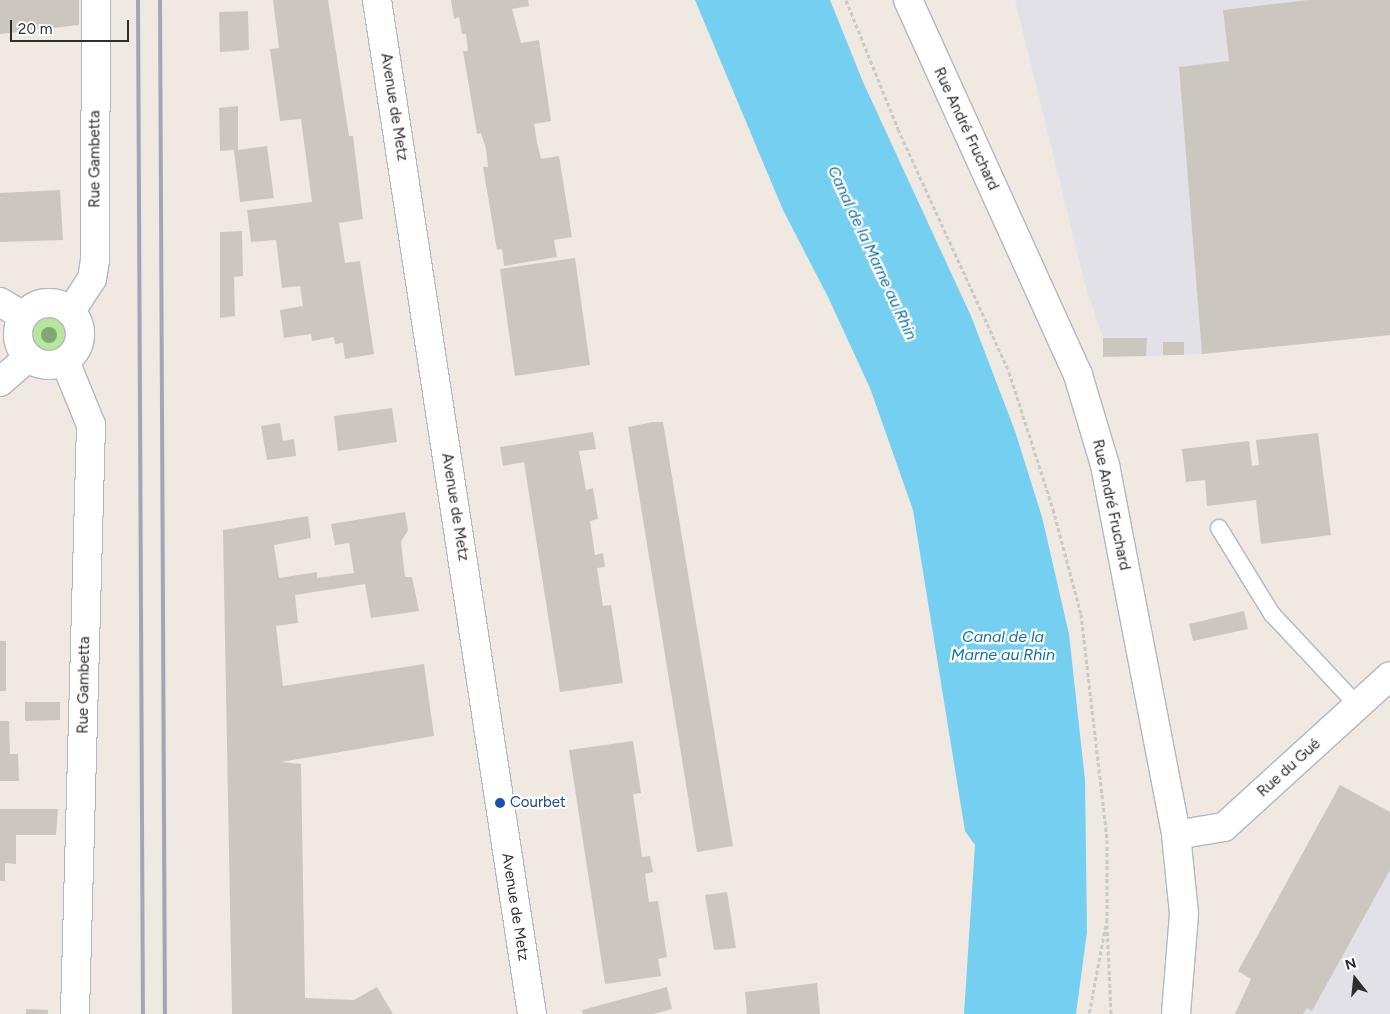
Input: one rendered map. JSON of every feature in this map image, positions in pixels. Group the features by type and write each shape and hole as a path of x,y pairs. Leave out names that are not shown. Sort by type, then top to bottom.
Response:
{"street":[{"name":"Rue Gambetta","path":"71,311 92,279 95,260 96,0"},
{"name":"Avenue de Metz","path":"377,0 532,1014"},
{"name":"Rue André Fruchard","path":"908,0 1078,375 1105,465 1176,835 1184,914 1176,1014"},
{"path":"0,302 23,316"},
{"path":"46,303 59,304 71,311 79,323 81,338 76,352 65,362 52,366 40,365 28,358 18,338 23,316 33,307 46,303"},
{"path":"0,382 28,358"},
{"name":"Rue Gambetta","path":"65,362 91,425 75,1014"},
{"name":"Rue du Gué","path":"1176,835 1224,827 1390,676"}],"lane":[{"path":"1219,528 1272,614 1358,706"}],"path":[{"path":"846,0 898,129 1009,372 1053,509 1082,614 1107,840 1110,1014"},
{"path":"1088,1014 1107,919"}],"shaded area":[{"path":"1015,0 1390,0 1390,335 1202,354 1146,356 1146,338 1103,338 1086,288"},
{"path":"1340,785 1390,812 1390,1014 1235,1014 1251,979 1238,971"}],"green space":[{"path":"49,308 63,312 71,320 75,334 71,348 63,356 49,360 35,356 27,348 23,334 27,320 35,312"}],"water":[{"name":"Canal de la Marne au Rhin","path":"695,0 830,0 863,82 971,316 1015,431 1042,517 1069,634 1085,780 1087,932 1076,1014 964,1014 975,845 965,831 913,510 870,388 828,297 783,210"}],"building":[{"path":"0,0 79,0 79,25 0,34"},
{"path":"273,0 328,0 349,136 353,136 363,219 339,223 345,263 360,261 374,354 345,359 343,343 335,344 334,337 312,341 311,334 284,338 280,310 303,306 300,286 282,288 276,240 251,242 247,210 312,202 301,119 280,121 270,49 279,48"},
{"path":"451,0 528,0 529,6 512,9 521,43 539,40 551,121 534,124 537,142 541,159 559,156 572,237 554,240 557,257 504,266 502,249 497,250 483,167 488,167 486,149 481,133 477,134 463,51 468,51 466,34 462,34 459,17 454,19"},
{"path":"1308,0 1390,0 1390,335 1202,354 1179,67 1229,61 1223,10"},
{"path":"248,11 249,50 220,52 219,12"},
{"path":"238,106 238,150 267,146 274,198 240,202 234,150 220,151 219,108"},
{"path":"60,190 63,240 0,242 0,193"},
{"path":"242,231 243,276 234,277 235,316 220,318 220,232"},
{"path":"575,258 590,365 515,376 500,269"},
{"path":"1103,338 1147,338 1146,356 1103,357"},
{"path":"1163,342 1184,342 1184,355 1163,355"},
{"path":"392,408 397,442 338,451 334,416"},
{"path":"663,422 733,846 697,852 628,427"},
{"path":"280,423 283,441 294,439 296,456 267,460 261,426"},
{"path":"593,432 596,449 579,451 586,490 593,488 598,519 590,521 595,555 603,553 605,567 597,568 603,606 611,605 623,683 560,692 524,462 503,466 500,447"},
{"path":"1318,433 1331,535 1261,544 1256,500 1207,506 1205,480 1186,482 1182,449 1249,441 1252,466 1259,465 1256,440"},
{"path":"405,512 408,530 401,542 405,577 412,577 419,611 371,618 365,584 295,595 298,623 276,626 283,686 424,664 434,736 281,762 301,764 305,998 354,1000 377,987 393,1014 232,1014 223,530 308,516 311,538 274,545 279,578 317,572 317,578 354,573 349,543 335,545 331,524"},
{"path":"1244,611 1248,629 1193,641 1189,624"},
{"path":"0,641 6,641 6,691 0,691"},
{"path":"25,702 60,702 60,720 25,721"},
{"path":"0,721 9,721 10,754 18,754 19,781 0,781"},
{"path":"633,741 641,793 633,794 642,857 650,856 653,872 645,874 649,902 658,901 667,957 658,959 661,976 605,984 569,750"},
{"path":"1340,785 1390,812 1390,870 1312,1011 1307,1008 1303,1014 1235,1014 1251,979 1238,971"},
{"path":"0,809 58,809 56,835 16,835 16,864 5,863 5,881 0,881"},
{"path":"727,892 736,948 714,950 705,895"},
{"path":"817,983 820,1014 747,1014 745,992"},
{"path":"667,987 672,1009 653,1014 583,1014 582,1010"},
{"path":"26,1009 48,1010 48,1014 26,1014"}],"railway":[{"path":"138,0 143,1014"},
{"path":"160,0 165,1014"}],"place":[{"name":"Courbet","path":"500,803"}]}
